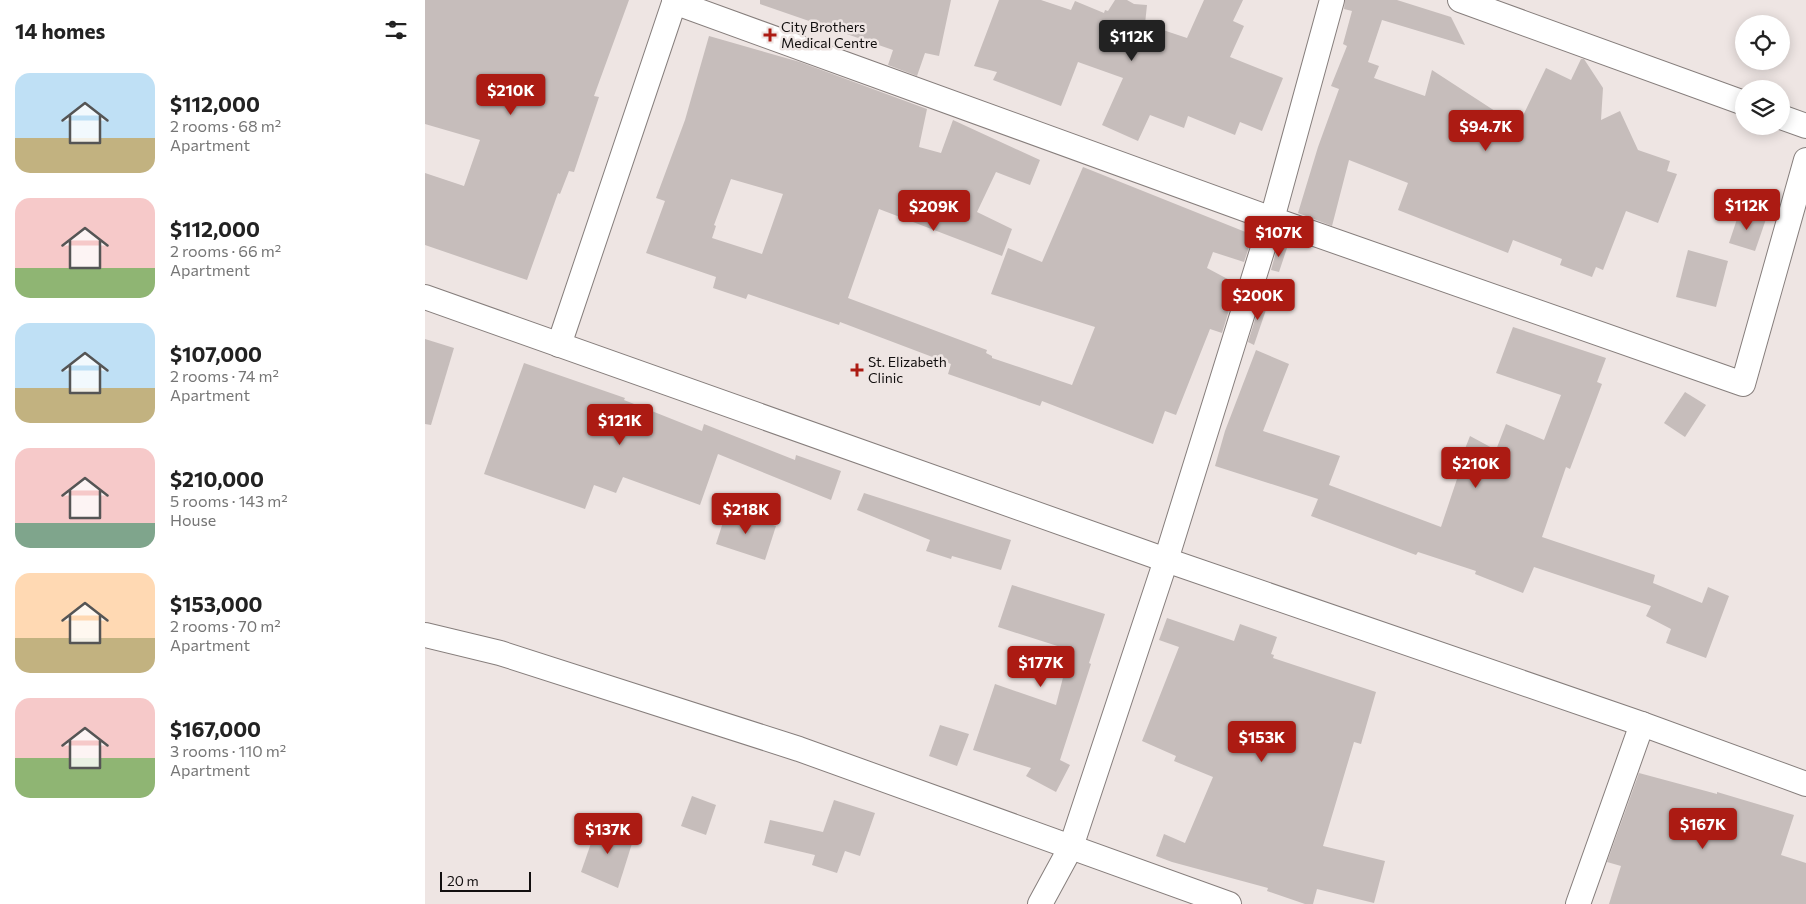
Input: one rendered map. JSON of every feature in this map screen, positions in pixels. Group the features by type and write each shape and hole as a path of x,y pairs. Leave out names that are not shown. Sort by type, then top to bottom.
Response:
{"street":[{"path":"1040,904 1071,847 1165,560 1272,219 1332,0"},
{"path":"1460,0 1735,100"},
{"path":"559,344 674,1 1272,219 1743,384 1806,160"},
{"path":"1790,120 1806,126"},
{"path":"425,297 1165,560 1642,724 1806,784"},
{"path":"425,635 499,653 799,749 1229,904"},
{"path":"1578,904 1642,724"}],"building":[{"path":"425,0 629,0 594,96 599,97 574,172 569,171 560,194 558,193 527,280 425,245 425,173 464,186 480,140 425,124"},
{"path":"760,0 951,0 939,56 925,53 917,76 888,65 893,50 760,4"},
{"path":"999,0 1041,0 1071,10 1075,1 1104,13 1105,10 1108,11 1115,0 1127,0 1134,4 1147,5 1145,24 1187,38 1204,0 1243,0 1233,21 1244,26 1230,57 1283,78 1262,131 1240,122 1235,135 1188,116 1184,128 1150,115 1138,141 1102,125 1123,78 1078,62 1061,106 993,80 997,72 974,66"},
{"path":"1345,0 1397,0 1451,17 1465,45 1382,20 1368,62 1379,66 1374,78 1425,96 1432,70 1518,126 1546,68 1571,80 1581,59 1584,59 1603,88 1601,120 1620,111 1638,150 1670,161 1667,171 1677,174 1658,223 1626,211 1603,270 1596,267 1592,277 1560,265 1562,259 1513,240 1508,253 1398,210 1408,183 1349,160 1332,226 1298,213 1318,147 1339,89 1331,86 1347,46 1343,44 1352,11 1344,9"},
{"path":"709,36 800,62 927,109 919,147 941,153 953,120 1040,160 1030,185 996,172 977,212 1012,229 1002,256 879,209 848,298 987,350 986,353 992,356 992,358 1072,385 1095,327 991,294 1008,248 1042,262 1083,167 1253,235 1244,262 1213,252 1207,268 1237,284 1222,333 1210,329 1176,415 1165,411 1153,444 1042,401 1040,406 948,374 951,364 840,322 839,325 748,294 746,299 713,288 716,277 646,253 665,201 656,198 685,120","holes":["731,179 783,194 762,254 712,238 716,226 714,225"]},
{"path":"1740,210 1766,219 1755,251 1729,243"},
{"path":"1278,245 1287,248 1279,272 1271,270"},
{"path":"1688,250 1728,261 1716,307 1676,297"},
{"path":"1262,297 1269,301 1254,345 1248,342"},
{"path":"1513,327 1606,358 1597,382 1602,384 1570,469 1566,467 1542,537 1655,575 1653,583 1702,603 1708,587 1729,596 1706,658 1666,643 1671,629 1646,616 1651,606 1534,567 1523,593 1475,574 1476,571 1418,552 1416,555 1311,516 1318,499 1215,466 1225,431 1256,350 1289,364 1263,431 1340,456 1329,485 1441,527 1460,470 1457,469 1470,436 1496,450 1506,424 1544,440 1561,395 1496,373"},
{"path":"425,339 454,348 431,425 425,424"},
{"path":"524,363 625,398 624,400 702,431 704,424 795,460 796,455 841,471 831,500 718,454 700,505 623,477 616,493 594,485 585,509 484,474"},
{"path":"1685,392 1706,405 1685,437 1664,423"},
{"path":"864,493 1011,540 1001,570 952,556 951,559 926,551 930,540 857,510"},
{"path":"727,510 776,526 765,560 716,544"},
{"path":"1012,585 1105,614 1060,760 1070,765 1056,792 1026,776 1031,768 973,750 995,684 1056,705 1070,650 998,627"},
{"path":"1167,618 1234,641 1240,624 1277,637 1271,654 1274,655 1273,658 1376,692 1361,744 1354,742 1323,846 1385,861 1374,903 1317,889 1313,904 1305,904 1267,891 1268,888 1156,856 1164,834 1185,843 1213,777 1174,761 1176,756 1142,741 1179,647 1159,640"},
{"path":"940,725 969,734 957,766 929,756"},
{"path":"1639,773 1717,794 1717,792 1794,815 1781,855 1806,863 1806,904 1609,904 1621,866 1607,862"},
{"path":"692,796 716,805 706,835 681,826"},
{"path":"834,800 875,813 860,856 845,851 837,873 812,865 815,855 764,843 770,820 823,832"},
{"path":"598,823 635,834 618,888 581,872"}],"place":[{"name":"City Brothers Medical Centre","path":"770,35"},
{"name":"St. Elizabeth Clinic","path":"857,370"}]}
